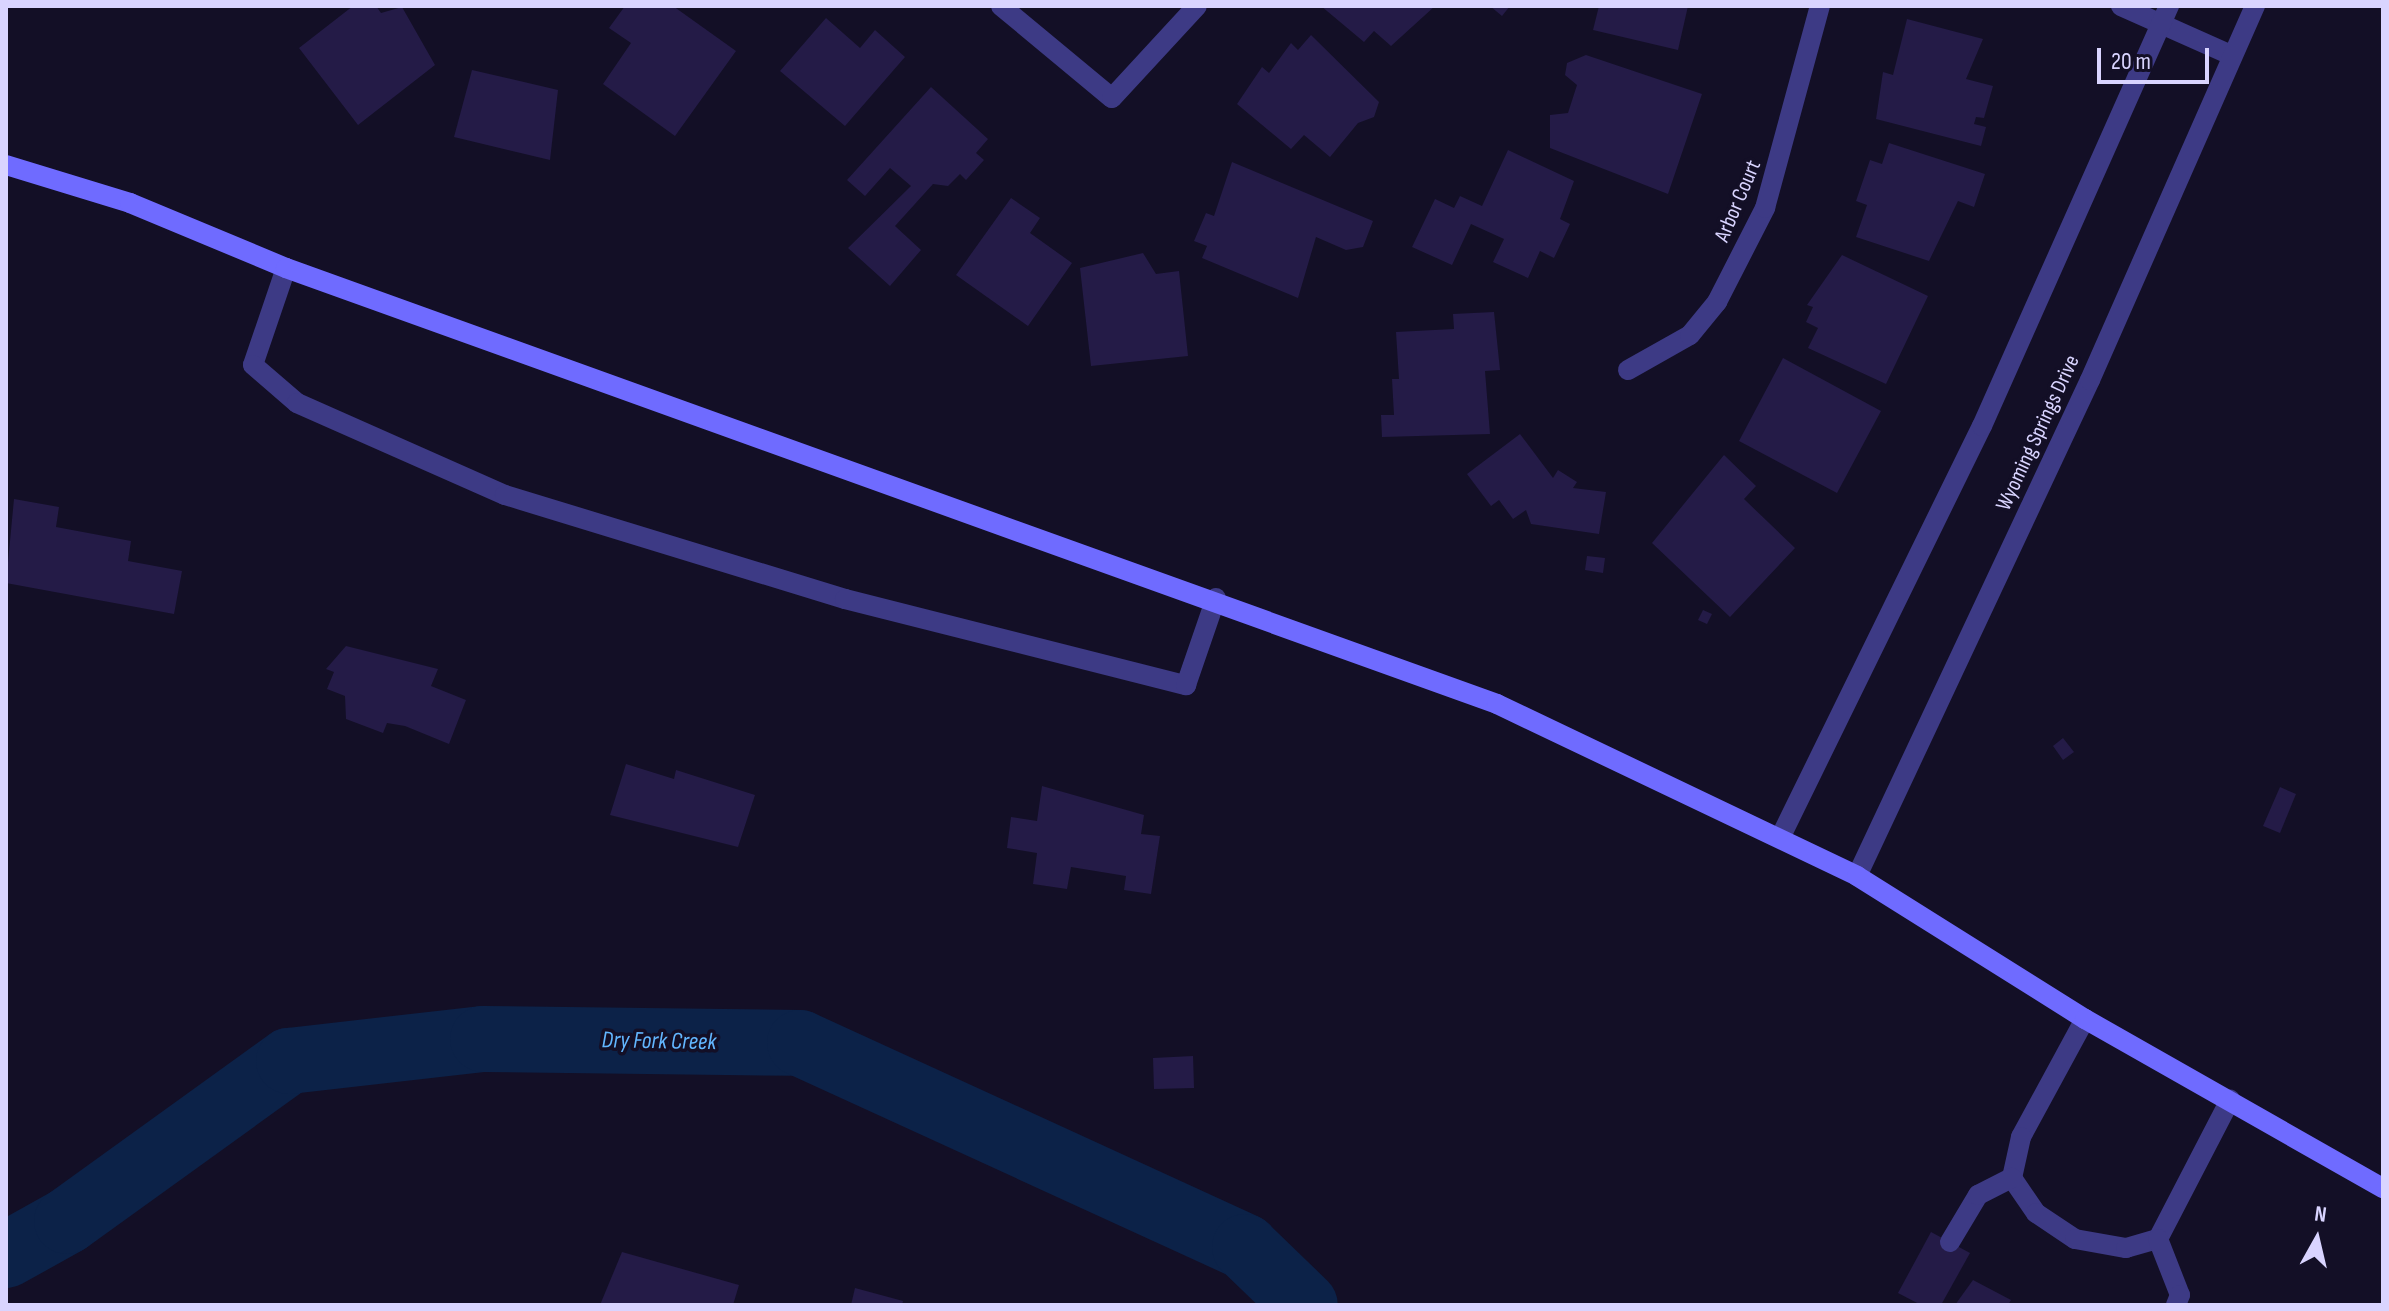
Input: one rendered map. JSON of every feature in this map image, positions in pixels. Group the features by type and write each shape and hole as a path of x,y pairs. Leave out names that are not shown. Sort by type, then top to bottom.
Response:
{"main road":[{"path":"6,165 130,203 286,268 1216,598 1497,704 1857,876 2085,1019 2383,1188"}],"street":[{"path":"1001,6 1112,98 1197,6"},
{"name":"Arbor Court","path":"1628,370 1690,335 1717,302 1769,196 1820,6"},
{"path":"2121,6 2231,55"},
{"path":"1780,838 1982,426 2169,6"},
{"name":"Wyoming Springs Drive","path":"1857,876 2090,380 2255,6"},
{"path":"286,268 253,365 297,403 505,495 845,599 1186,685 1216,598"},
{"path":"2085,1019 2021,1137 2012,1178 2036,1213 2075,1239 2126,1248 2158,1239 2230,1100"},
{"path":"1950,1242 1978,1195 2012,1178"},
{"path":"2158,1239 2180,1295 2176,1305"}],"building":[{"path":"353,6 376,6 381,13 402,7 435,65 358,125 299,48"},
{"path":"625,6 673,6 736,51 675,136 603,84 631,43 609,28"},
{"path":"1321,6 1435,6 1391,46 1374,31 1364,42"},
{"path":"1490,6 1510,6 1502,16"},
{"path":"1599,6 1688,6 1678,50 1593,30"},
{"path":"826,18 860,48 875,30 905,57 845,126 780,71"},
{"path":"1907,19 1983,39 1966,79 1993,86 1984,118 1976,117 1974,124 1986,127 1981,146 1876,119 1883,72 1893,75"},
{"path":"1311,35 1379,102 1374,117 1358,123 1330,157 1304,135 1291,149 1237,104 1262,67 1269,73 1291,43 1298,50"},
{"path":"1586,55 1702,94 1668,194 1550,148 1550,115 1568,113 1577,85 1565,75 1567,63"},
{"path":"472,70 558,90 550,160 454,137"},
{"path":"931,87 988,139 976,153 984,160 966,180 960,174 948,186 933,184 895,226 921,250 890,286 848,248 911,186 890,168 865,196 847,180"},
{"path":"1889,143 1985,174 1974,207 1958,201 1929,261 1856,237 1867,205 1856,201 1870,160 1882,164"},
{"path":"1508,150 1574,181 1560,219 1570,224 1554,258 1540,251 1528,278 1493,262 1504,239 1471,224 1452,265 1412,247 1435,199 1454,208 1460,196 1482,206"},
{"path":"1232,162 1373,221 1363,247 1346,250 1316,237 1298,298 1202,258 1207,246 1194,241 1206,213 1214,216"},
{"path":"1011,198 1040,218 1030,233 1072,263 1028,326 956,275"},
{"path":"1143,253 1156,274 1179,271 1188,356 1091,366 1080,268"},
{"path":"1842,255 1928,296 1886,384 1808,348 1818,328 1806,322 1813,307 1807,305"},
{"path":"1494,312 1500,370 1485,371 1490,434 1382,437 1381,415 1394,415 1392,379 1399,379 1396,332 1454,329 1453,314"},
{"path":"1783,358 1881,411 1837,493 1739,441"},
{"path":"1520,434 1553,478 1558,470 1577,482 1573,488 1606,492 1599,534 1531,524 1526,510 1513,519 1499,500 1491,506 1467,474"},
{"path":"1724,455 1756,486 1744,499 1795,548 1730,617 1652,543"},
{"path":"14,499 59,507 56,527 131,541 128,561 182,571 174,614 6,583"},
{"path":"1587,556 1605,558 1603,573 1585,570"},
{"path":"1703,610 1712,614 1707,624 1698,620"},
{"path":"346,646 438,669 431,686 466,700 449,744 405,726 387,723 383,733 346,719 345,696 327,689 334,672 326,669"},
{"path":"2063,738 2074,752 2063,760 2053,746"},
{"path":"626,764 674,779 676,770 755,795 738,847 610,815"},
{"path":"1042,786 1144,815 1141,834 1160,836 1151,894 1124,890 1126,876 1071,867 1067,889 1033,884 1037,853 1007,848 1011,817 1037,821"},
{"path":"2280,787 2296,794 2280,833 2263,826"},
{"path":"1193,1056 1194,1088 1154,1089 1153,1058"},
{"path":"1931,1232 1970,1253 1941,1305 1921,1305 1898,1293"},
{"path":"622,1252 739,1285 733,1305 600,1305"},
{"path":"1973,1280 2011,1300 2008,1305 1955,1305"},
{"path":"855,1288 903,1301 902,1305 851,1305"}],"waterway":[{"name":"Dry Fork Creek","path":"6,1255 67,1221 289,1061 483,1039 800,1043 1245,1247 1305,1305"}]}
